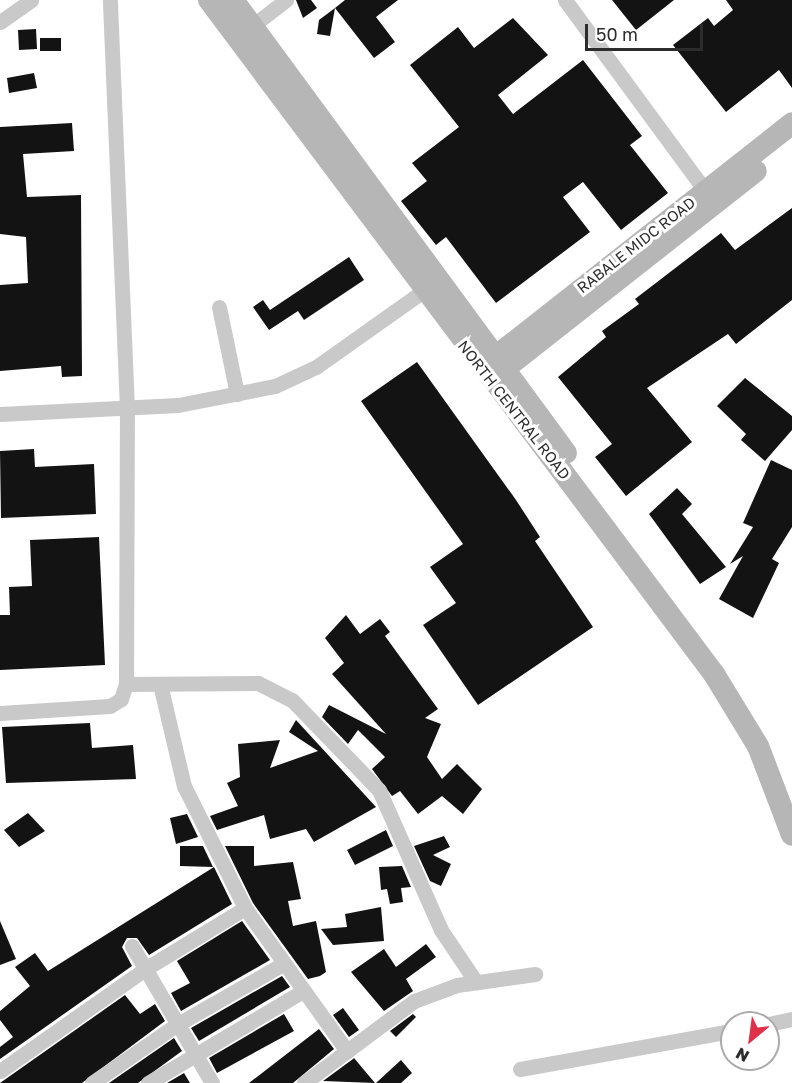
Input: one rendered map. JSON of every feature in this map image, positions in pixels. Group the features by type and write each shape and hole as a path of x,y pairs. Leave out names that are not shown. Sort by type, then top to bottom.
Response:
{"main road":[{"name":"NORTH CENTRAL ROAD","path":"209,0 493,368 747,703 792,796"},
{"name":"NORTH CENTRAL ROAD","path":"233,0 430,286"},
{"name":"RABALE MIDC ROAD","path":"493,368 710,197 792,123"},
{"name":"RABALE MIDC ROAD","path":"710,197 792,142"},
{"name":"NORTH CENTRAL ROAD","path":"493,368 739,711 792,835"}],"street":[{"path":"0,21 31,0"},
{"path":"0,713 110,706 121,699 126,684 127,409 110,0"},
{"path":"252,26 284,0"},
{"path":"564,0 710,197"},
{"path":"0,414 127,409 237,394 275,386 316,368 430,286"},
{"path":"219,307 237,394"},
{"path":"126,684 258,683 292,700 379,790 441,930 476,982"},
{"path":"160,684 184,786 232,873 245,908 301,992 346,1051"},
{"path":"0,1071 145,969 245,908"},
{"path":"132,946 190,1054 212,1083"},
{"path":"92,1083 176,1025 283,964"},
{"path":"304,1083 414,1001 476,982 535,974"},
{"path":"148,1083 190,1054 301,992"},
{"path":"520,1069 720,1033"}],"building":[{"path":"296,0 311,0 317,8 303,18"},
{"path":"345,0 398,0 376,17 395,42 374,58 335,8"},
{"path":"612,0 674,0 636,30"},
{"path":"726,0 792,0 792,88 779,70 726,112 673,45 708,18 714,26 733,10"},
{"path":"335,8 330,36 317,34 319,20"},
{"path":"513,18 548,55 498,95 513,114 583,60 642,136 630,145 668,193 621,230 583,182 563,197 590,232 496,303 446,237 436,245 401,201 427,181 412,163 459,127 410,65 458,27 474,48"},
{"path":"36,29 37,49 19,50 18,30"},
{"path":"40,38 61,38 61,51 40,51"},
{"path":"34,73 37,88 9,93 7,78"},
{"path":"72,123 74,151 23,154 27,197 81,195 82,376 62,377 61,366 0,371 0,285 28,283 26,237 0,234 0,127"},
{"path":"792,208 792,300 736,344 728,334 647,388 692,442 626,496 595,457 612,444 558,377 606,337 602,331 639,304 635,299 721,233 735,250"},
{"path":"349,257 364,280 304,320 298,311 269,330 253,307 263,300 270,310"},
{"path":"417,362 516,500 540,537 535,541 593,627 478,705 423,625 456,603 430,567 463,544 361,401"},
{"path":"745,378 792,416 792,430 765,461 741,440 746,434 717,406"},
{"path":"34,449 35,467 94,464 96,514 1,518 0,451"},
{"path":"771,460 792,470 792,527 772,559 779,563 753,618 719,599 743,556 730,564 753,527 743,523"},
{"path":"677,488 692,504 682,514 726,567 700,584 649,514"},
{"path":"99,537 105,665 0,670 0,615 10,615 9,587 32,586 30,540"},
{"path":"346,615 360,634 380,619 390,632 385,636 438,709 425,718 441,724 427,757 442,779 457,764 482,789 463,814 442,796 418,814 400,791 392,796 372,769 385,757 358,730 348,744 322,717 329,705 386,734 332,674 344,663 325,638"},
{"path":"296,720 376,807 314,842 306,829 270,839 264,815 217,830 210,816 238,806 227,783 240,777 238,744 280,740 270,768 318,751 289,732"},
{"path":"90,723 92,748 133,745 136,779 6,783 2,727"},
{"path":"28,813 45,831 19,847 4,830"},
{"path":"187,814 198,837 176,844 170,818"},
{"path":"386,830 393,846 355,865 347,850"},
{"path":"444,836 450,847 433,855 451,864 441,886 430,881 414,846"},
{"path":"180,846 203,846 213,867 180,866"},
{"path":"225,846 254,846 254,866 293,862 301,899 288,901 293,926 316,921 326,972 308,979 253,903"},
{"path":"402,866 411,887 401,888 403,902 390,904 387,889 381,890 379,867"},
{"path":"214,867 232,904 149,955 137,938 127,938 122,947 132,966 0,1059 0,1047 13,1037 0,1020 0,1011 30,986 15,967 35,953 48,971"},
{"path":"381,907 384,941 333,945 321,929 347,927 345,914"},
{"path":"0,921 16,959 0,965"},
{"path":"242,921 270,960 181,1011 171,993 190,983 177,961"},
{"path":"426,944 436,957 406,979 413,991 384,1011 351,972 384,949 396,967"},
{"path":"282,976 290,987 199,1041 191,1028"},
{"path":"125,995 140,1014 155,1004 165,1021 82,1083 0,1083"},
{"path":"343,1008 359,1030 349,1037 333,1015"},
{"path":"284,1014 294,1031 217,1073 209,1058"},
{"path":"413,1014 416,1017 396,1037 390,1031"},
{"path":"319,1029 334,1049 293,1083 249,1083"},
{"path":"174,1038 182,1051 138,1083 109,1083"},
{"path":"353,1059 375,1083 323,1081"},
{"path":"401,1060 412,1073 401,1083 376,1083"},
{"path":"184,1073 190,1083 167,1083"}]}
